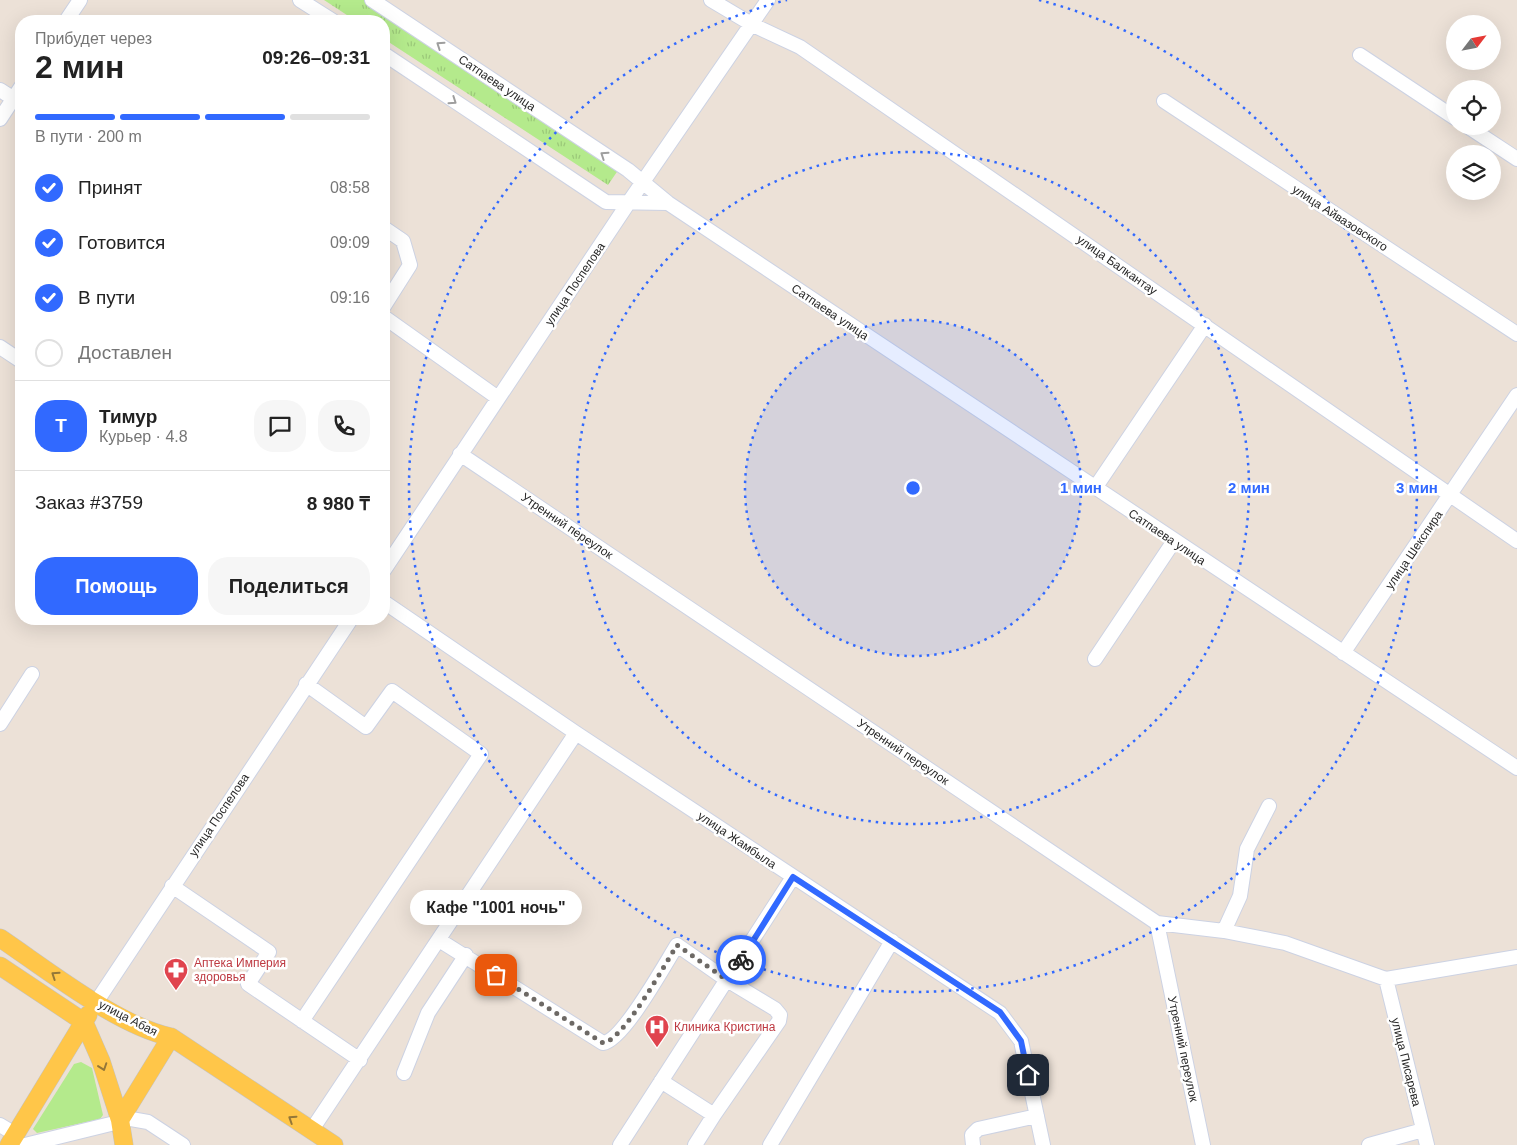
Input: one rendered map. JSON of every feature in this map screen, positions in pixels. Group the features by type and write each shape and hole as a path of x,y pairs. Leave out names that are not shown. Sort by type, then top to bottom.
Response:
{"main road":[{"name":"улица Абая","path":"0,938 90,1012 101,1061 120,1120 124,1145"},
{"name":"улица Абая","path":"0,966 90,1012 154,1034 171,1037 334,1145"},
{"name":"улица Абая","path":"12,1137 90,1012"},
{"path":"120,1120 171,1037"}],"street":[{"path":"70,15 80,0"},
{"path":"300,0 324,15"},
{"name":"Сатпаева улица","path":"372,0 644,183 668,203 1517,768"},
{"name":"улица Балкантау","path":"711,0 753,25 800,47 1517,541"},
{"name":"улица Поспелова","path":"390,561 629,202 753,25 768,0"},
{"path":"1360,55 1446,112"},
{"path":"390,59 606,202 668,203"},
{"path":"0,90 15,92"},
{"path":"0,119 15,97"},
{"name":"улица Айвазовского","path":"1164,101 1517,334"},
{"path":"1481,135 1517,159"},
{"path":"390,232 403,241 410,265 390,297"},
{"path":"390,321 498,398"},
{"path":"1095,488 1204,326"},
{"path":"0,347 15,357"},
{"name":"улица Шекспира","path":"1343,653 1451,496 1517,395"},
{"name":"Утренний переулок","path":"460,454 1157,923 1203,1145"},
{"path":"1095,659 1174,541"},
{"name":"улица Жамбыла","path":"390,606 576,733 1000,1012 1021,1041 1043,1145"},
{"name":"улица Поспелова","path":"90,1012 347,625"},
{"path":"0,724 32,674"},
{"path":"302,1021 481,754 392,691 366,727 306,684"},
{"path":"311,1131 576,733"},
{"path":"1224,931 1240,896 1247,849 1269,806"},
{"path":"620,1145 793,877"},
{"path":"172,886 269,952 248,984 360,1060"},
{"path":"1157,923 1224,931 1285,943 1386,979 1517,957"},
{"path":"439,940 466,955 603,1043 609,1043 640,1006 677,945 727,980 775,1009 780,1015 779,1021 695,1145"},
{"path":"770,1145 892,941"},
{"path":"404,1074 428,1013 466,955"},
{"name":"улица Писарева","path":"1386,979 1426,1145"},
{"path":"661,1082 714,1115"},
{"path":"973,1145 972,1135 978,1129 1037,1116"},
{"path":"12,1137 131,1119 148,1122 183,1145"},
{"path":"1369,1145 1423,1130"}],"green space":[{"path":"324,0 374,0 623,163 608,185 390,43 390,15 347,15"},
{"path":"81,1062 92,1068 103,1115 100,1119 37,1133 33,1129 74,1064"}],"way so far":[{"path":"496,975 586,1034 603,1043 609,1043 640,1006 677,945 727,980 741,960"}],"place":[{"name":"Кафе \"1001 ночь\"","path":"496,975"},
{"name":"Аптека Империя здоровья","path":"176,991"},
{"name":"Клиника Кристина","path":"657,1048"}],"route":[{"path":"741,960 793,877 1000,1012 1021,1041 1028,1075"}]}
